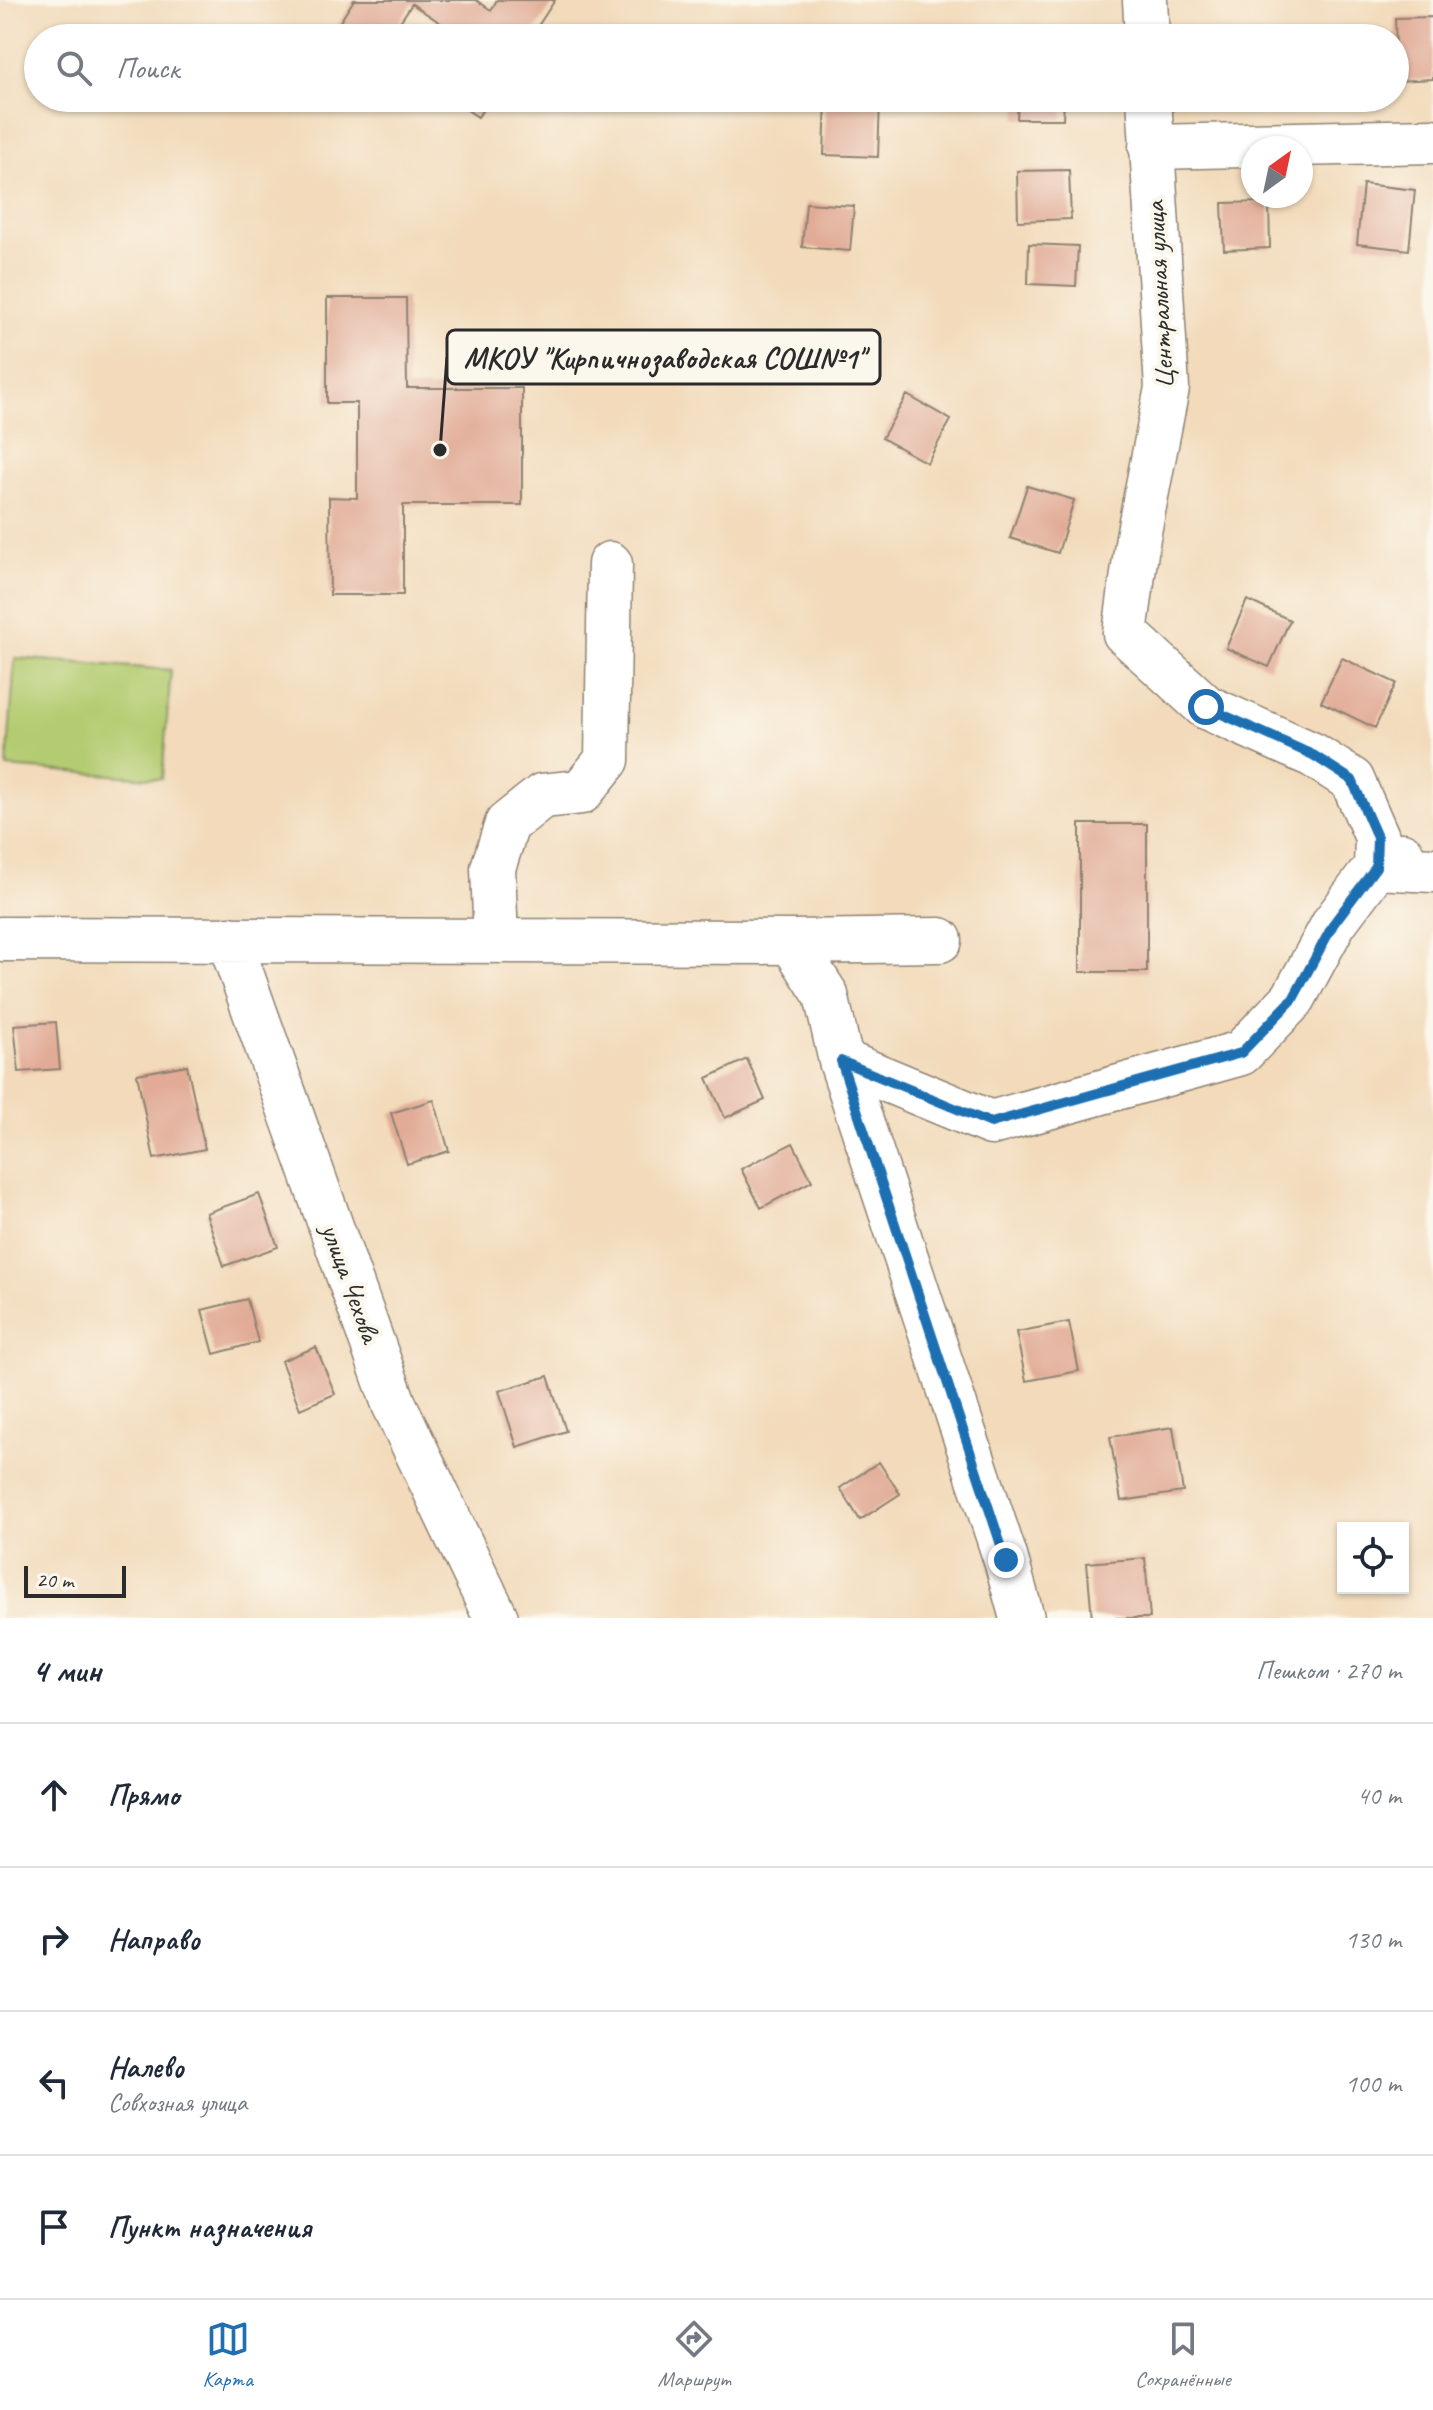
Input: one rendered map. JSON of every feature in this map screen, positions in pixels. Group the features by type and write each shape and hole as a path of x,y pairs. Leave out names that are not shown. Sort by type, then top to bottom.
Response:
{"street":[{"path":"1145,0 1146,24"},
{"name":"Центральная улица","path":"1150,112 1167,388 1138,537 1125,633 1206,707 1313,755 1352,780 1377,837 1376,867"},
{"path":"1151,147 1433,141"},
{"path":"496,940 493,868 507,824 542,796 581,792 607,760 610,564"},
{"path":"841,1061 991,1123 1241,1053 1293,999 1334,923 1376,867 1433,840"},
{"path":"1376,867 1433,870"},
{"path":"0,939 940,940"},
{"name":"улица Чехова","path":"229,939 394,1404 496,1618"},
{"path":"792,942 826,995 841,1061 1006,1560 1022,1618"}],"green space":[{"path":"15,658 171,670 162,779 7,767"}],"building":[{"path":"354,0 476,0 491,10 497,0 555,0 539,24 442,24 412,4 398,24 339,24"},
{"path":"1433,17 1433,79 1409,80 1409,24 1395,24 1395,18"},
{"path":"826,112 880,112 878,157 824,155"},
{"path":"1017,112 1063,112 1063,119 1017,119"},
{"path":"1069,170 1071,219 1018,221 1017,171"},
{"path":"1363,184 1415,190 1409,250 1357,244"},
{"path":"806,203 854,206 850,251 802,247"},
{"path":"1222,203 1241,203 1241,208 1269,208 1270,248 1224,250"},
{"path":"1029,244 1078,246 1076,286 1028,284"},
{"path":"327,298 406,298 407,388 522,388 522,505 403,505 403,595 330,595 329,497 357,498 357,403 327,403"},
{"path":"907,395 951,420 927,463 882,438"},
{"path":"1027,486 1074,500 1058,553 1010,538"},
{"path":"1247,600 1290,620 1269,667 1226,648"},
{"path":"1342,658 1396,683 1375,728 1321,702"},
{"path":"1080,824 1147,824 1147,972 1080,972"},
{"path":"56,1022 60,1069 19,1072 14,1025"},
{"path":"747,1059 765,1100 725,1118 707,1078"},
{"path":"187,1065 205,1149 154,1159 137,1074"},
{"path":"434,1100 449,1151 407,1164 391,1113"},
{"path":"793,1143 812,1181 761,1208 741,1169"},
{"path":"259,1194 278,1247 224,1266 206,1213"},
{"path":"247,1299 258,1342 214,1354 202,1310"},
{"path":"1069,1322 1079,1371 1026,1381 1016,1332"},
{"path":"316,1347 335,1394 300,1409 281,1361"},
{"path":"548,1376 566,1431 517,1447 499,1391"},
{"path":"1173,1427 1183,1492 1121,1501 1110,1437"},
{"path":"879,1462 900,1494 860,1520 840,1488"},
{"path":"1145,1558 1150,1618 1092,1618 1087,1563"}],"place":[{"name":"МКОУ \"Кирпичнозаводская СОШ№1\"","path":"440,450"}],"route":[{"path":"1006,1560 841,1061 991,1123 1241,1053 1293,999 1334,923 1376,867 1377,837 1352,780 1313,755 1206,707"}]}
